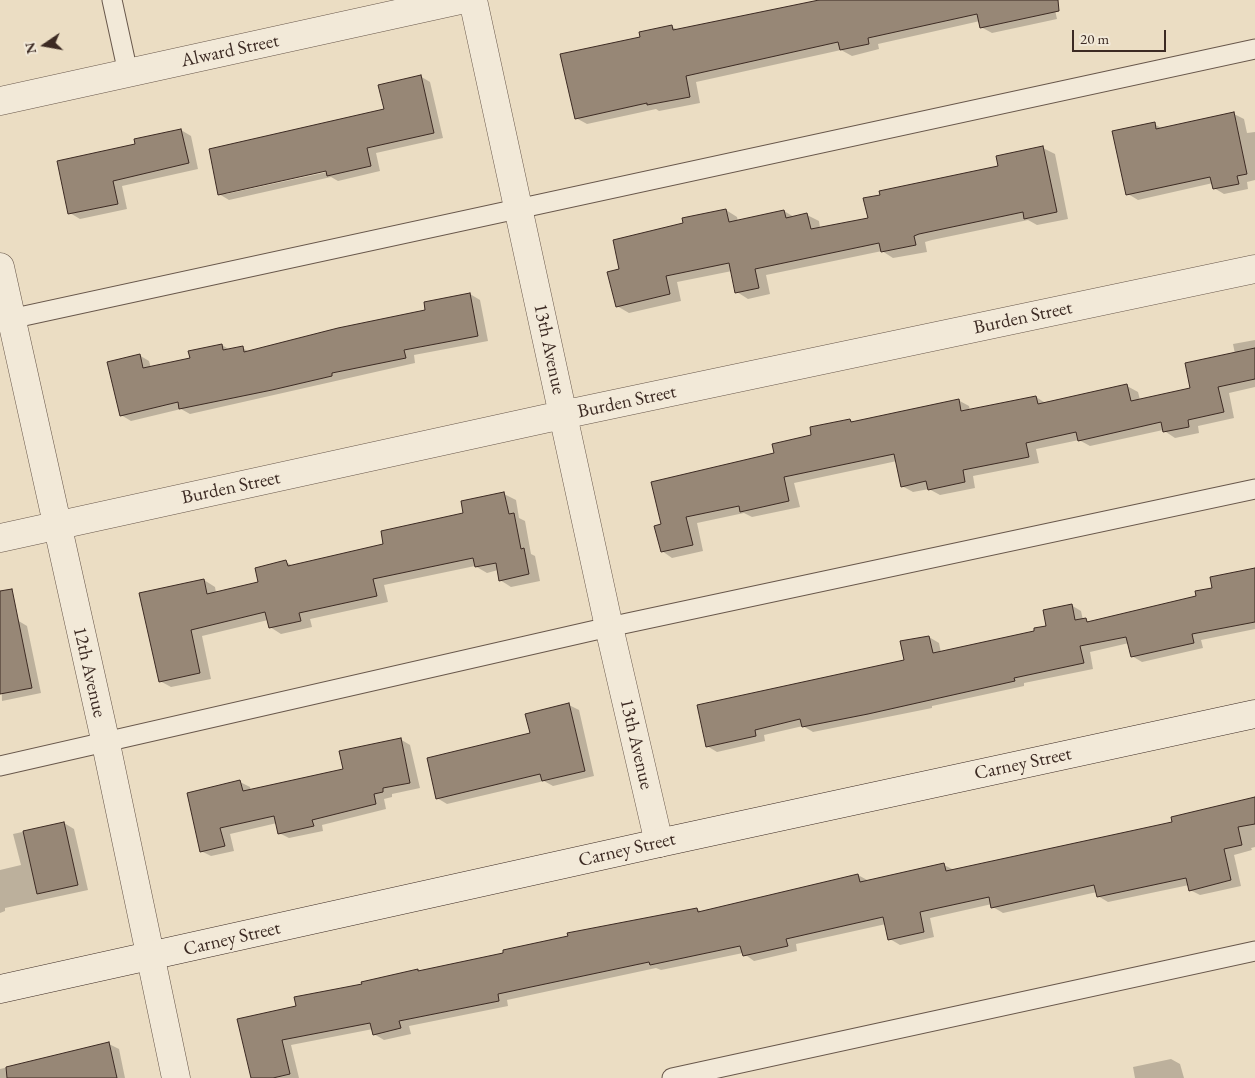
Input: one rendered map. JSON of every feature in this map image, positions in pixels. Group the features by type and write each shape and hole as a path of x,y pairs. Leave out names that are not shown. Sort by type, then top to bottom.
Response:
{"street":[{"name":"Alward Street","path":"0,101 460,0"},
{"name":"13th Avenue","path":"473,0 519,207 562,416 659,843"},
{"name":"12th Avenue","path":"0,267 6,320 106,744 176,1078"},
{"name":"Burden Street","path":"0,538 562,416 1255,269"},
{"name":"Carney Street","path":"0,989 659,843 1255,714"}],"lane":[{"path":"112,0 128,73"},
{"path":"6,320 519,207 1255,49"},
{"path":"0,766 106,744 609,627 1255,489"},
{"path":"672,1078 1255,951"}],"building":[{"path":"819,0 1058,0 1059,11 980,28 977,14 868,38 869,44 840,50 838,42 686,76 690,97 647,105 647,103 575,119 560,54 640,37 639,32 672,25 673,30"},
{"path":"421,75 434,133 367,148 371,166 327,176 326,171 218,195 209,149 384,109 378,85"},
{"path":"1234,112 1247,174 1237,176 1239,184 1213,189 1210,177 1126,195 1112,131 1155,122 1156,129"},
{"path":"181,129 189,163 113,181 118,204 68,214 57,161 135,144 134,139"},
{"path":"1043,146 1057,212 1024,219 1023,212 919,234 914,236 916,245 881,252 879,243 755,269 759,288 735,293 729,263 666,276 670,294 616,307 607,272 619,269 613,240 683,223 682,218 726,209 729,222 784,210 786,218 807,213 811,229 868,218 863,198 880,195 879,191 998,166 996,156"},
{"path":"470,293 478,336 404,350 406,358 332,373 332,376 272,390 179,409 178,402 120,416 107,362 140,354 143,368 190,358 188,351 222,344 223,350 243,346 244,352 338,328 425,310 424,302"},
{"path":"1255,348 1255,379 1218,387 1224,412 1188,420 1189,427 1163,432 1161,422 1078,441 1076,432 1026,443 1029,457 963,470 965,482 928,490 926,481 901,487 894,454 784,477 789,501 740,512 739,506 686,517 693,545 661,552 654,526 661,524 651,482 774,453 772,444 811,435 810,427 850,419 851,422 959,399 961,411 1036,396 1038,404 1127,384 1131,401 1190,388 1185,363"},
{"path":"504,492 509,514 514,513 521,549 524,548 529,574 499,581 496,563 475,567 473,558 373,579 377,596 299,613 301,621 269,628 265,612 191,630 200,673 159,682 139,593 204,579 207,594 258,582 255,568 286,560 288,566 383,544 381,531 463,513 461,501"},
{"path":"1255,568 1255,622 1192,634 1194,643 1131,657 1126,637 1080,646 1084,663 1014,678 1015,681 868,714 802,727 800,719 755,730 756,736 706,747 697,705 904,660 900,641 929,636 933,653 1034,631 1034,628 1046,626 1043,610 1072,604 1075,620 1086,618 1087,622 1196,596 1195,591 1212,588 1210,577"},
{"path":"12,589 32,688 0,694 0,591"},
{"path":"569,703 585,771 542,781 540,774 436,799 427,758 530,733 525,714"},
{"path":"401,738 410,783 383,788 383,792 374,794 376,804 312,820 314,826 278,834 274,816 220,828 225,846 200,852 187,793 240,780 243,791 343,769 339,751"},
{"path":"1255,797 1255,824 1238,827 1242,845 1224,849 1231,880 1189,891 1186,878 1097,897 1094,885 991,908 989,897 920,912 924,932 888,940 883,917 786,939 788,946 743,956 740,946 650,965 649,962 498,994 499,1001 399,1021 401,1028 373,1035 370,1023 282,1040 290,1074 273,1078 251,1078 237,1019 296,1006 294,997 362,984 361,982 418,969 418,971 503,953 503,950 568,936 567,933 697,908 698,912 858,874 860,882 944,863 946,871 1172,822 1171,817"},
{"path":"64,822 78,885 37,894 23,831"},
{"path":"109,1042 117,1078 7,1078 6,1067"}]}
